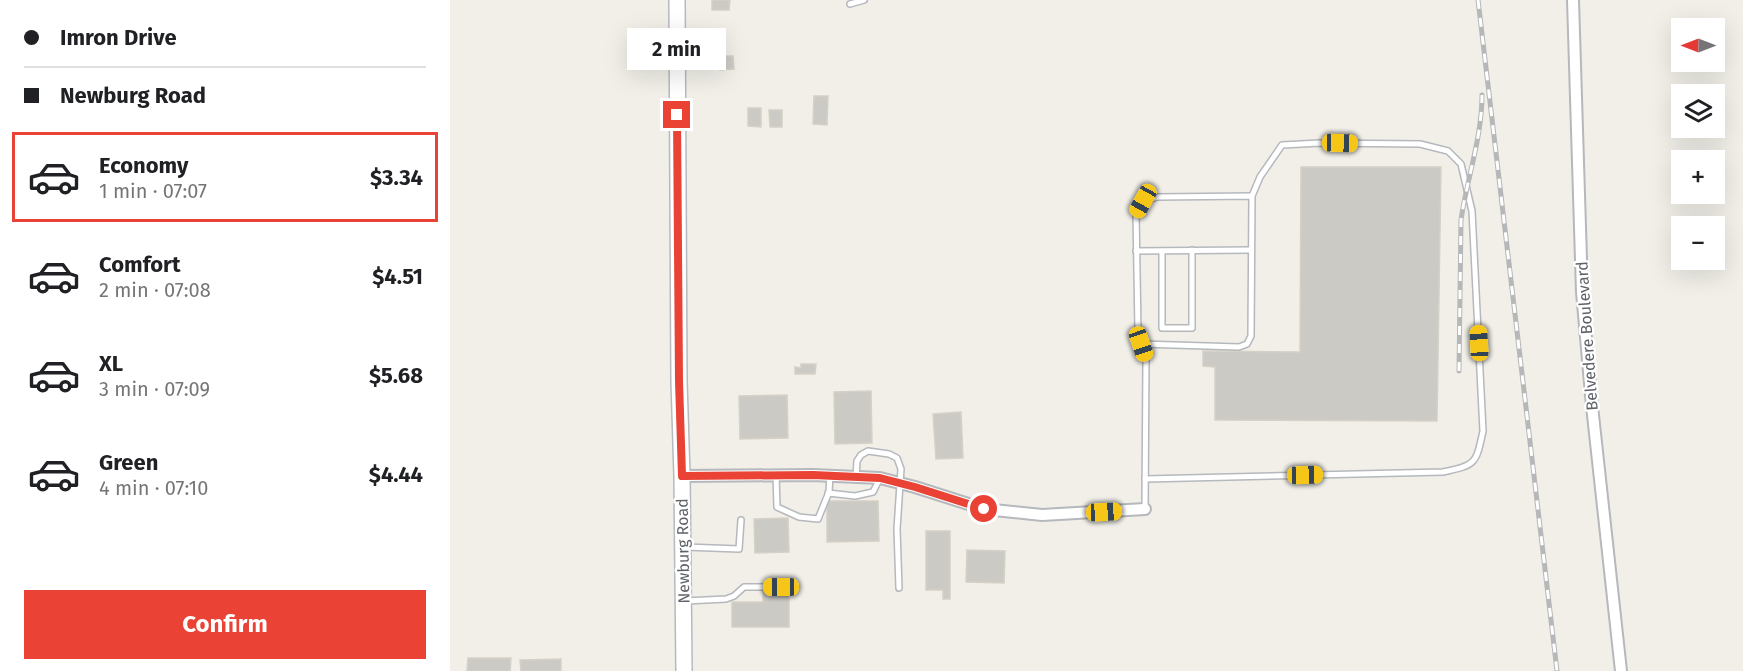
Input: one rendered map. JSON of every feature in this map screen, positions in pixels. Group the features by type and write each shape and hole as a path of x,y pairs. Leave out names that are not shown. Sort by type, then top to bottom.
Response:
{"main road":[{"name":"Newburg Road","path":"677,0 679,369 684,671"}],"street":[{"name":"Belvedere Boulevard","path":"1573,0 1582,292 1621,671"},
{"path":"682,476 776,475 880,478 984,509 1042,515 1145,509"}],"lane":[{"path":"850,4 864,0"},
{"path":"1141,344 1239,347 1247,344 1251,336 1252,196 1260,177 1282,145 1420,144 1448,151 1461,164 1472,211 1483,431 1478,457 1466,467 1443,472 1145,478"},
{"path":"1145,509 1146,359 1137,332 1137,212 1143,201 1158,196 1252,196"},
{"path":"1162,251 1162,328 1192,328 1192,250"},
{"path":"1136,251 1251,250"},
{"path":"856,477 857,461 868,451 889,454 897,458 901,469 897,529 899,588"},
{"path":"776,475 777,507 799,517 818,519 828,493 830,476"},
{"path":"828,493 855,496 873,492 880,478"},
{"path":"683,546 740,549 741,519"},
{"path":"684,601 726,599 734,596 744,587 781,587"}],"building":[{"path":"712,0 730,0 729,10 712,10"},
{"path":"720,56 733,56 734,69 720,70"},
{"path":"814,96 828,96 827,125 813,124"},
{"path":"748,108 761,108 761,127 748,126"},
{"path":"769,110 782,110 782,127 770,127"},
{"path":"1301,167 1441,167 1437,421 1215,420 1215,367 1203,366 1203,351 1300,352"},
{"path":"801,364 816,364 815,374 795,374 795,367 801,368"},
{"path":"871,391 872,443 835,444 834,392"},
{"path":"787,395 788,438 740,439 739,396"},
{"path":"961,412 963,458 936,459 933,414"},
{"path":"827,501 878,501 879,541 827,542"},
{"path":"788,518 789,552 755,553 754,519"},
{"path":"926,531 950,531 950,599 943,599 943,590 926,590"},
{"path":"967,550 1005,551 1004,583 966,582"},
{"path":"763,590 789,590 789,627 732,627 732,602 763,602"},
{"path":"468,658 511,658 510,671 467,671"},
{"path":"561,659 561,671 521,671 520,660"}],"railway":[{"path":"1478,0 1557,671"},
{"path":"1459,371 1461,220 1480,127 1482,95"}],"route":[{"path":"677,115 682,476 813,475 880,478 984,509"}]}
